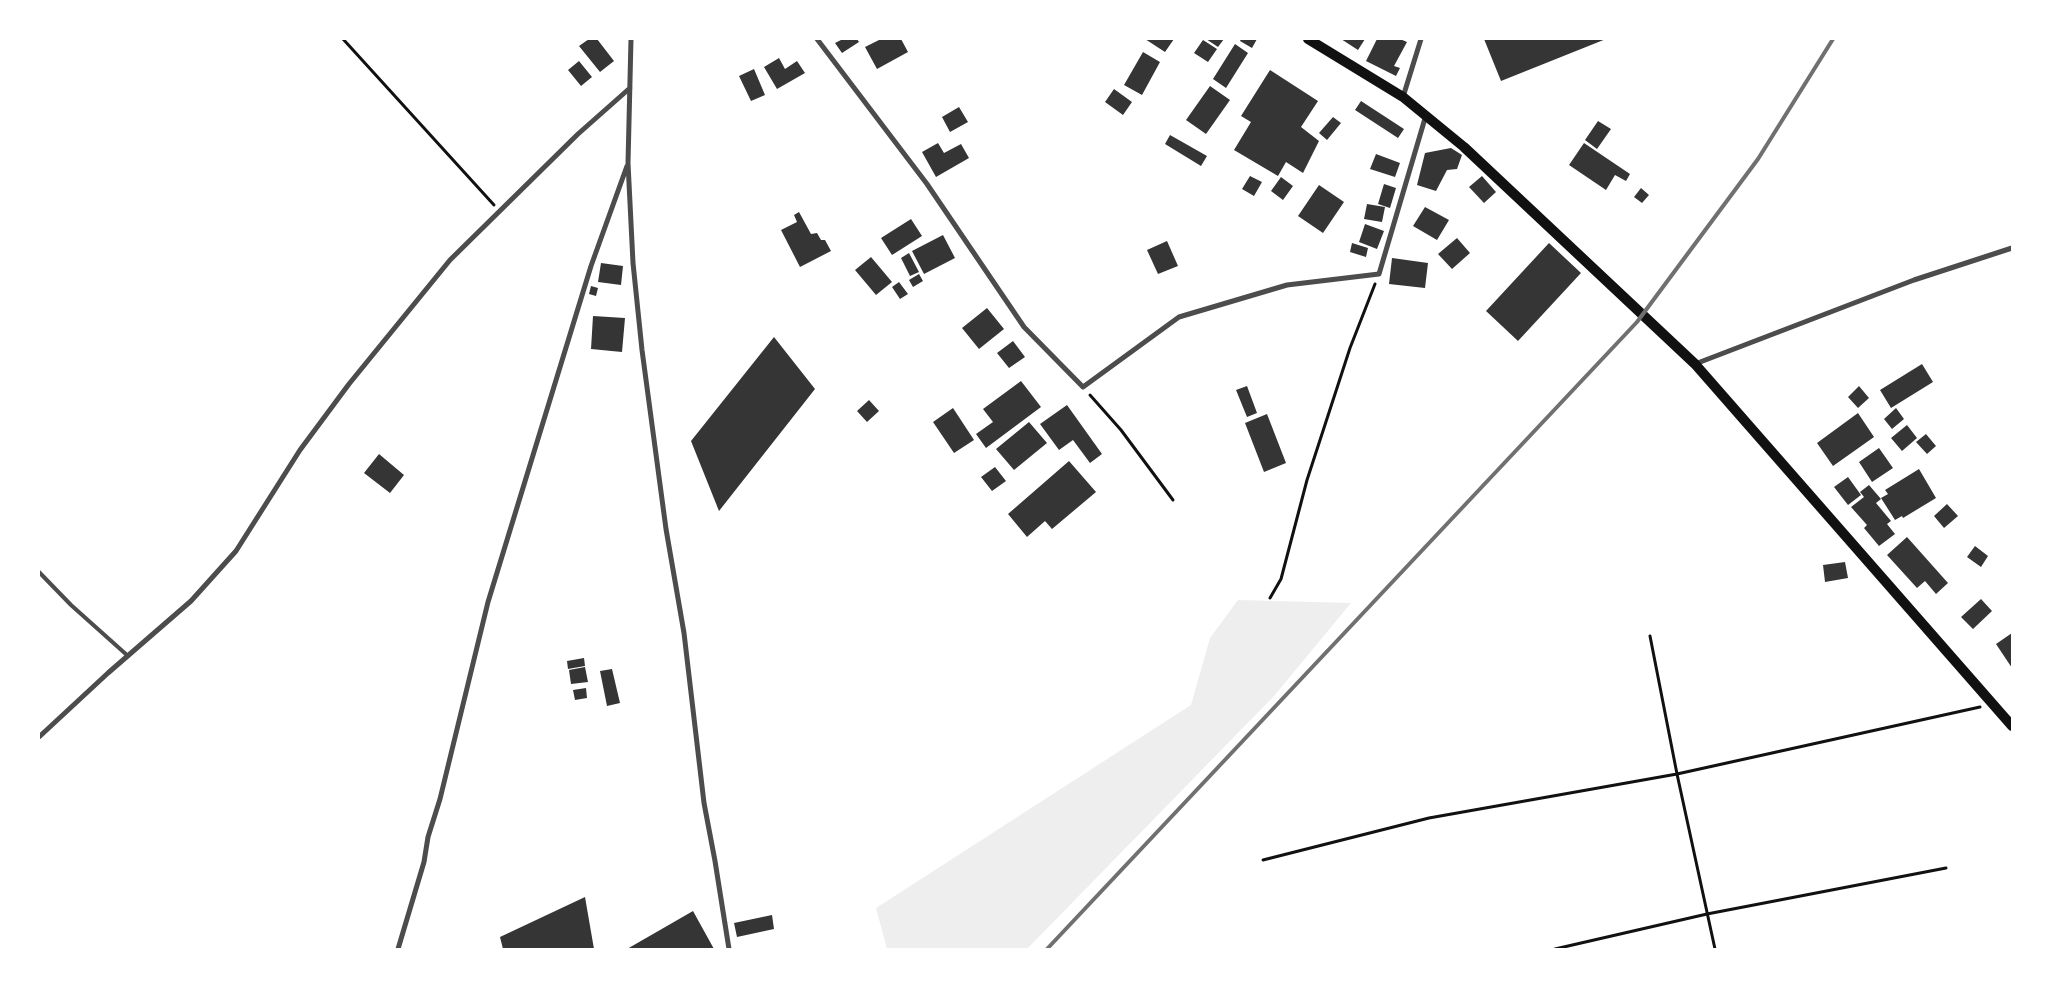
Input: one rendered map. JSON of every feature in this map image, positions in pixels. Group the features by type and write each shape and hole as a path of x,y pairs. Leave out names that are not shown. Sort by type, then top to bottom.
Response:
{"main road":[{"path":"1308,39 1403,97 1426,114 1695,364 2012,726"}],"street":[{"path":"631,39 628,163 633,263 642,350 666,529 684,633 704,802 729,949"},
{"path":"816,39 927,184 1024,327 1083,387 1180,318 1287,285 1379,274 1426,114"},
{"path":"1403,97 1421,39"},
{"path":"39,737 190,601 236,551 300,450 349,384 450,260 578,134 630,88"},
{"path":"398,949 424,862 428,837 440,799 488,602 591,266 628,163"},
{"path":"1695,364 1914,280 2012,248"}],"lane":[{"path":"39,572 70,605 128,656"}],"path":[{"path":"343,39 499,211"},
{"path":"1270,598 1281,579 1307,480 1350,348 1379,274"},
{"path":"1083,387 1121,430 1173,500"},
{"path":"1650,636 1677,774 1715,949"},
{"path":"1263,860 1429,818 1677,774 1993,705"},
{"path":"1555,949 1707,914 1946,868"}],"shaded area":[{"path":"1238,600 1351,603 1274,696 1027,949 887,949 876,908 1191,705 1210,638"}],"building":[{"path":"589,39 597,39 614,61 600,72 579,46"},
{"path":"843,39 857,39 859,42 842,53 835,43"},
{"path":"881,39 901,39 908,52 877,69 865,47"},
{"path":"1145,39 1174,39 1165,52"},
{"path":"1206,39 1224,39 1218,47"},
{"path":"1241,39 1257,39 1252,48 1240,41"},
{"path":"1341,39 1365,39 1358,50"},
{"path":"1377,39 1400,39 1407,42 1394,66 1400,68 1396,76 1366,61"},
{"path":"1484,39 1606,39 1501,81"},
{"path":"1203,40 1217,49 1208,62 1194,53"},
{"path":"1235,44 1248,53 1226,88 1213,79"},
{"path":"1143,52 1160,62 1142,95 1124,85"},
{"path":"779,58 785,69 797,61 805,73 777,89 764,67"},
{"path":"579,61 592,77 581,86 568,70"},
{"path":"754,69 765,95 751,101 739,76"},
{"path":"1270,70 1318,101 1301,127 1319,141 1303,173 1286,162 1278,176 1234,150 1251,122 1241,116"},
{"path":"1210,86 1230,100 1206,134 1186,120"},
{"path":"1114,89 1132,102 1123,115 1105,102"},
{"path":"1361,101 1404,129 1398,138 1355,110"},
{"path":"959,107 968,122 950,132 942,117"},
{"path":"1333,117 1341,123 1327,140 1319,133"},
{"path":"1598,121 1611,129 1597,149 1585,140"},
{"path":"1170,135 1207,156 1201,166 1165,144"},
{"path":"938,143 944,153 961,144 969,158 936,177 922,152"},
{"path":"1584,143 1630,174 1626,181 1615,175 1606,190 1569,165"},
{"path":"1451,148 1462,155 1457,169 1447,170 1436,191 1417,185 1425,153"},
{"path":"1376,154 1400,163 1395,177 1370,169"},
{"path":"1250,176 1262,182 1254,196 1242,189"},
{"path":"1482,176 1496,192 1484,203 1469,187"},
{"path":"1281,177 1293,186 1283,200 1271,191"},
{"path":"1384,184 1396,188 1390,208 1378,204"},
{"path":"1319,185 1344,202 1323,233 1298,216"},
{"path":"1641,188 1649,195 1642,203 1634,197"},
{"path":"1367,204 1385,207 1382,222 1364,219"},
{"path":"1425,207 1449,220 1437,240 1413,226"},
{"path":"799,212 811,234 817,233 821,240 825,240 831,251 800,267 781,230 797,222 794,215"},
{"path":"911,219 922,236 892,255 881,238"},
{"path":"1365,224 1384,231 1377,249 1359,242"},
{"path":"943,235 955,258 924,274 912,251"},
{"path":"1457,238 1470,253 1452,269 1438,254"},
{"path":"1167,241 1178,266 1158,274 1147,250"},
{"path":"1352,243 1368,248 1366,257 1350,252"},
{"path":"1549,243 1581,273 1518,341 1486,311"},
{"path":"909,253 919,272 910,276 901,258"},
{"path":"871,257 892,282 876,295 855,270"},
{"path":"1392,258 1428,263 1425,288 1389,284"},
{"path":"601,263 623,266 621,285 598,282"},
{"path":"919,274 923,281 913,287 909,280"},
{"path":"899,282 908,294 900,299 892,287"},
{"path":"591,286 598,288 596,296 589,294"},
{"path":"987,308 1004,329 979,349 962,328"},
{"path":"593,316 625,318 622,352 591,349"},
{"path":"774,337 815,389 719,511 691,441"},
{"path":"1013,341 1025,357 1009,368 997,353"},
{"path":"1922,364 1933,382 1891,408 1880,390"},
{"path":"1021,381 1041,407 986,448 976,434 993,422 983,409"},
{"path":"1247,386 1257,413 1247,417 1236,390"},
{"path":"1859,386 1869,398 1858,408 1848,397"},
{"path":"869,400 879,411 867,422 857,411"},
{"path":"1067,405 1102,454 1090,463 1073,440 1059,450 1040,424"},
{"path":"953,408 974,440 954,453 933,422"},
{"path":"1896,408 1904,419 1892,429 1884,419"},
{"path":"1858,413 1874,437 1833,466 1817,443"},
{"path":"1267,414 1286,463 1264,472 1245,423"},
{"path":"1029,422 1047,443 1014,470 996,449"},
{"path":"1907,425 1917,438 1902,451 1891,438"},
{"path":"1926,434 1936,446 1927,454 1916,442"},
{"path":"1879,448 1893,468 1872,482 1859,462"},
{"path":"379,454 404,475 390,493 364,473"},
{"path":"1069,461 1096,492 1052,529 1045,521 1027,537 1008,514"},
{"path":"995,467 1006,481 992,491 981,477"},
{"path":"1919,469 1936,498 1903,518 1902,516 1895,520 1881,498 1888,494 1885,490"},
{"path":"1848,477 1861,495 1848,505 1834,487"},
{"path":"1869,485 1881,499 1876,503 1891,521 1887,524 1895,534 1879,546 1864,528 1867,525 1851,507 1864,497 1860,492"},
{"path":"1947,504 1958,516 1944,528 1934,516"},
{"path":"1907,537 1948,583 1936,594 1925,581 1917,588 1887,555"},
{"path":"1975,546 1988,556 1981,567 1967,557"},
{"path":"1845,562 1848,578 1825,582 1823,565"},
{"path":"1981,599 1992,611 1973,629 1961,617"},
{"path":"2012,633 2012,668 1996,644"},
{"path":"584,658 585,666 568,669 567,661"},
{"path":"585,667 588,682 571,684 569,670"},
{"path":"612,669 620,703 607,706 600,671"},
{"path":"586,688 587,698 575,700 573,690"},
{"path":"585,897 594,949 503,949 500,937"},
{"path":"693,911 714,949 627,949"},
{"path":"772,915 774,929 737,937 734,923"}],"railway":[{"path":"1047,949 1637,322 1758,159 1833,39"}]}
